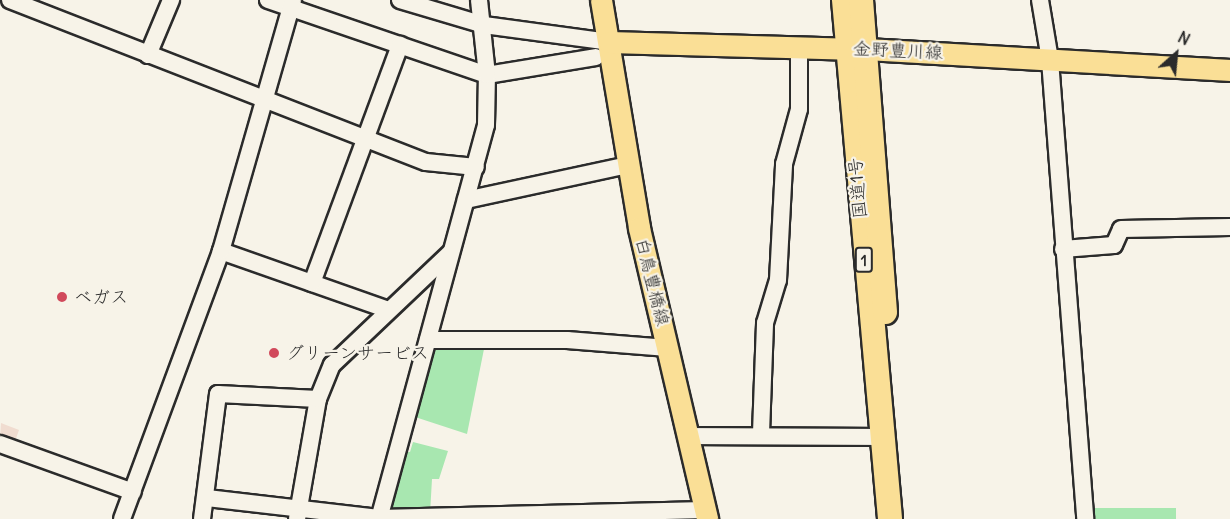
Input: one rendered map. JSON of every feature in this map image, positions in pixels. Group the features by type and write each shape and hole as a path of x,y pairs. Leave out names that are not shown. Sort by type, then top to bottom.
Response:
{"highway":[{"name":"国道1号","path":"846,4 856,49 904,519"},
{"name":"国道1号","path":"856,49 879,437 890,519"}],"main road":[{"path":"601,0 602,50"},
{"name":"金野豊川線","path":"602,50 799,46 1230,70"},
{"name":"白鳥豊橋線","path":"602,50 706,514"}],"street":[{"path":"10,0 426,162 476,167"},
{"path":"148,55 171,0"},
{"path":"268,0 292,4 487,75 602,50"},
{"path":"400,0 484,25 602,50"},
{"path":"379,519 450,253 476,167 488,103 484,25 479,0"},
{"path":"1040,0 1050,60 1085,519"},
{"path":"122,519 221,251 292,4"},
{"path":"312,283 400,45"},
{"path":"761,433 765,323 778,280 784,164 799,110 799,46"},
{"path":"466,200 628,165"},
{"path":"1063,249 1114,245 1121,229 1230,227"},
{"path":"221,251 386,309"},
{"path":"297,516 318,399 344,349 450,253"},
{"path":"428,340 567,340 668,348"},
{"path":"202,519 207,498 221,391 318,399"},
{"path":"689,435 761,433 879,437"},
{"path":"1,447 132,492"},
{"path":"207,498 297,516 379,519 706,514"}],"shaded area":[{"path":"1,423 19,430 14,444 0,439"}],"green space":[{"path":"485,344 467,434 412,416 431,347"},
{"path":"413,442 448,451 439,479 432,479 430,514 388,514 402,451 410,452"},
{"path":"1093,508 1176,508 1176,519 1093,519"}],"place":[{"name":"ベガス","path":"62,297"},
{"name":"グリーンサービス","path":"274,353"}]}
